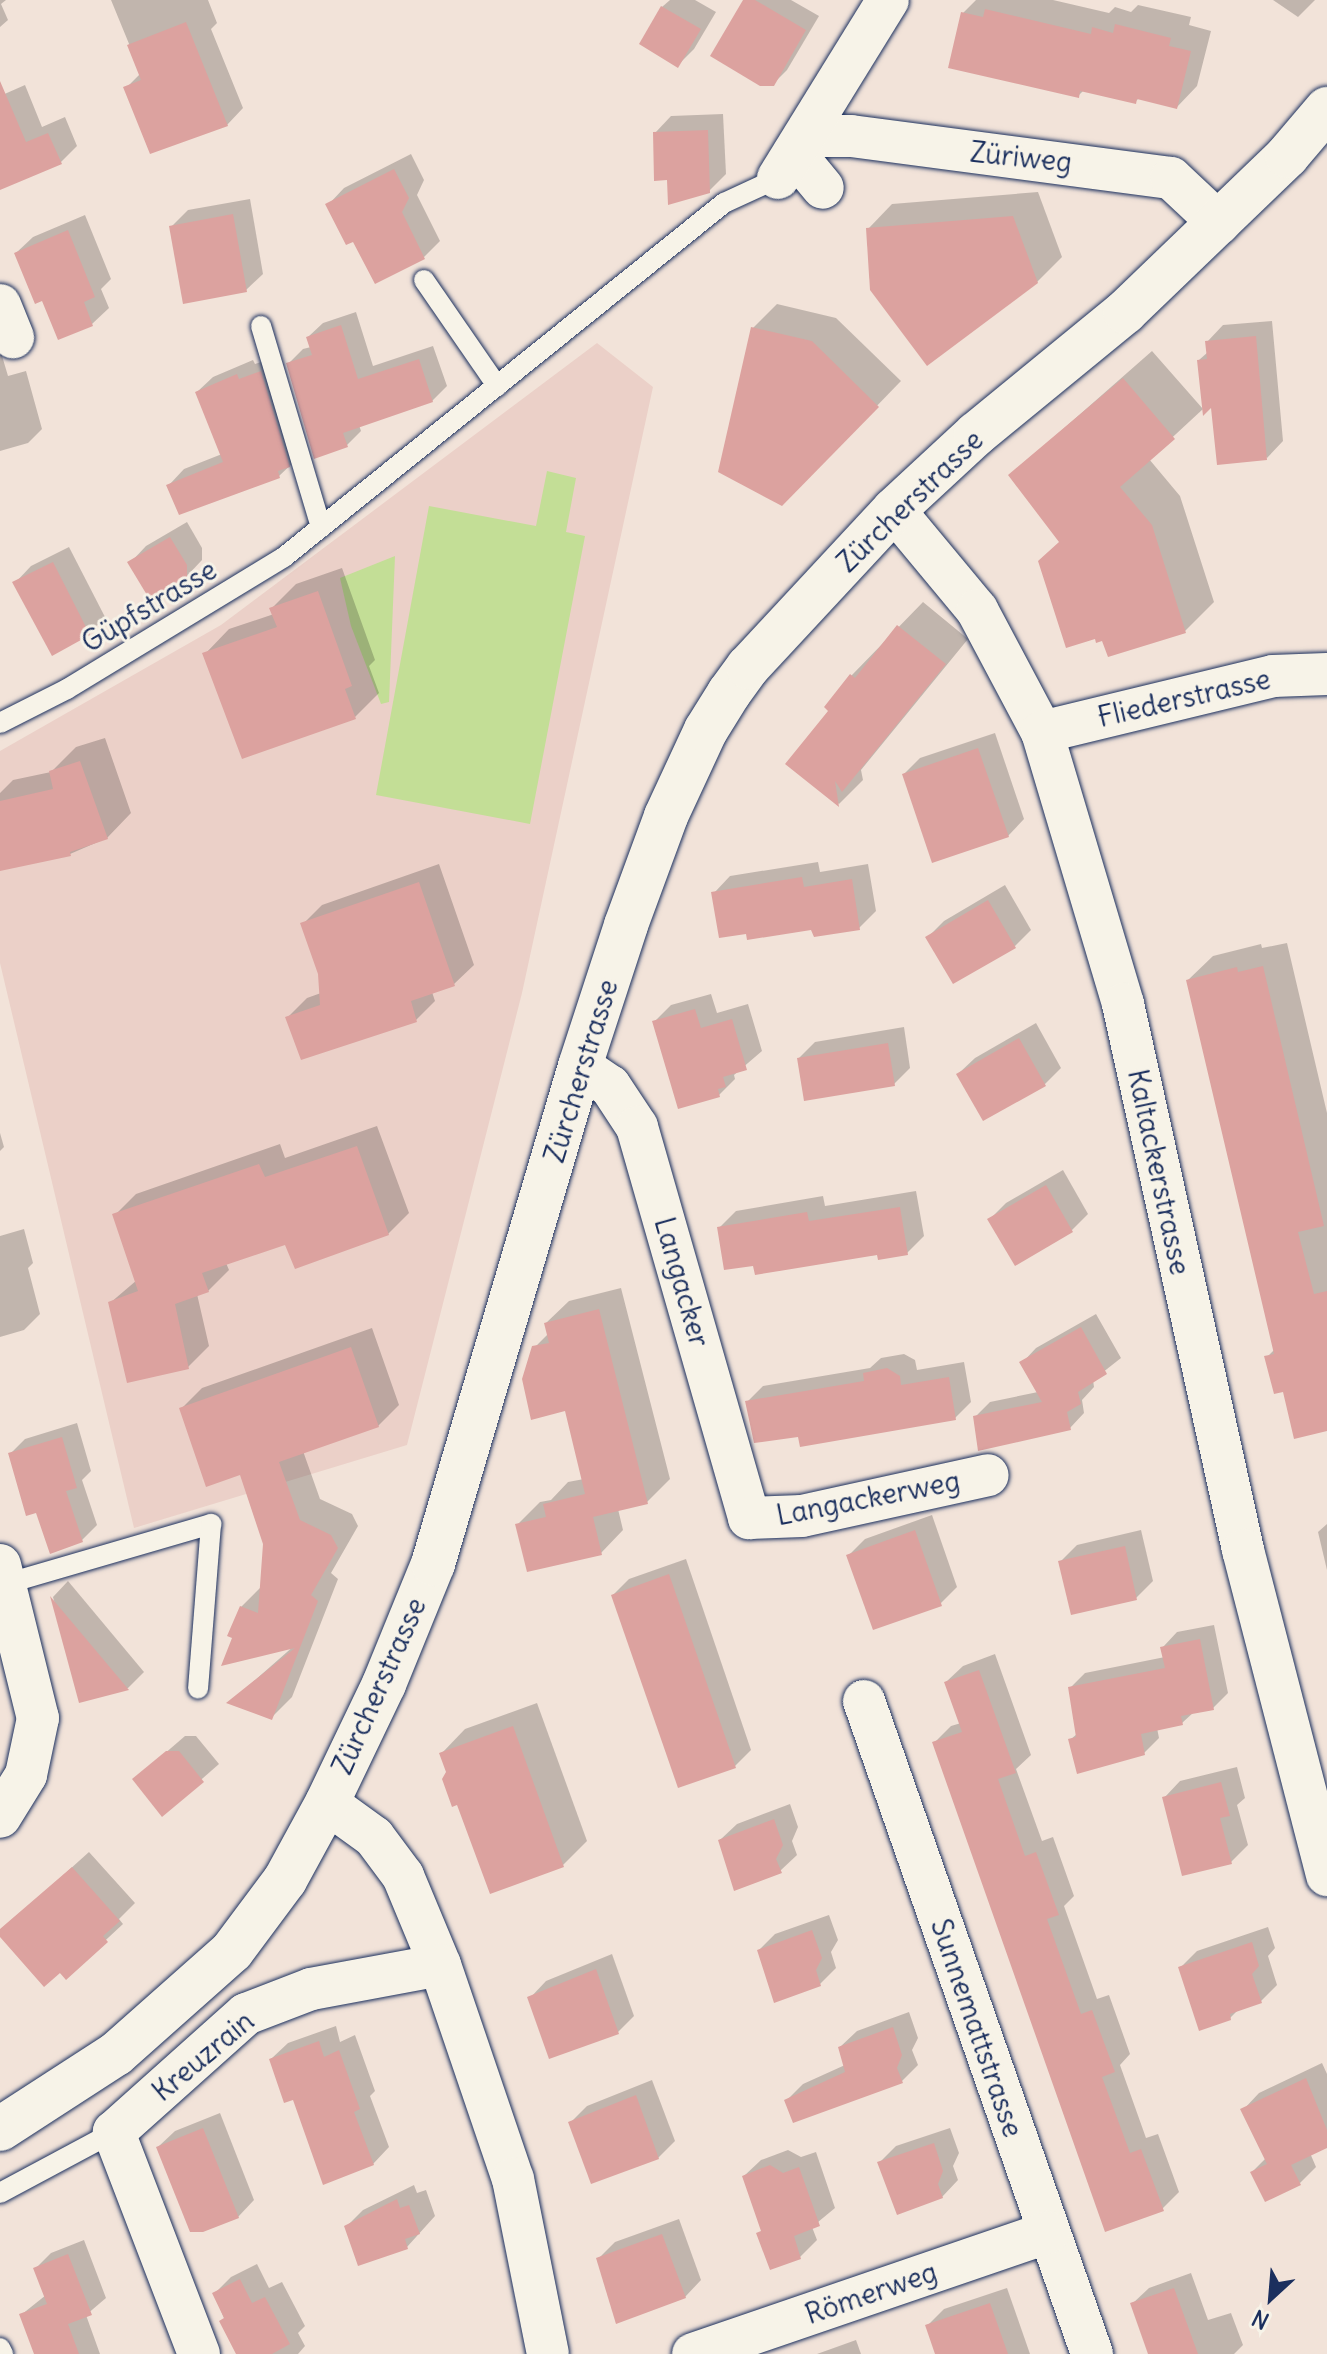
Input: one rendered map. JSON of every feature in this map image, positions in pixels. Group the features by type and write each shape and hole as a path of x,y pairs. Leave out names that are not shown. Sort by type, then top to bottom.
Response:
{"main road":[{"name":"Zürcherstrasse","path":"0,2129 116,2054 232,1951 285,1880 327,1803 384,1684 433,1564 580,1066 661,830 706,730 748,667 894,510 976,434 1125,312 1287,156 1327,109"}],"street":[{"path":"823,188 792,155 886,1"},
{"name":"Züriweg","path":"792,155 851,136 1171,178 1219,223"},
{"name":"Kaltackerstrasse","path":"894,510 977,610 1042,732 1123,1004 1240,1535 1310,1743 1327,1875"},
{"name":"Fliederstrasse","path":"1042,732 1273,676 1327,674"},
{"name":"Langacker","path":"580,1066 610,1086 637,1127 749,1518"},
{"name":"Langackerweg","path":"749,1518 802,1516 988,1475"},
{"path":"0,1817 26,1775 38,1718 3,1574"},
{"name":"Sunnemattstrasse","path":"864,1701 1092,2354"},
{"path":"327,1803 374,1837 403,1876 440,1965 513,2179 548,2354"},
{"name":"Kreuzrain","path":"114,2132 246,2014 311,1989 440,1965"},
{"path":"114,2132 199,2354"},
{"name":"Römerweg","path":"693,2354 1049,2232"}],"lane":[{"name":"Güpfstrasse","path":"0,723 67,689 284,557 724,203 792,155"},
{"path":"424,280 497,386"},
{"path":"261,326 321,527"},
{"path":"3,1574 211,1524 198,1688"},
{"name":"Kreuzrain","path":"0,2193 114,2132"},
{"path":"0,2348 3,2354"}],"shaded area":[{"path":"597,343 653,387 522,993 407,1445 134,1528 0,963 0,751 221,625"}],"green space":[{"path":"547,471 576,478 566,532 585,536 530,824 376,795 429,506 536,526"},
{"path":"395,556 389,702 381,704 351,626 340,578"}],"building":[{"path":"743,0 755,0 806,30 774,86 760,86 710,56"},
{"path":"661,6 701,29 678,68 639,44"},
{"path":"985,9 1091,34 1092,27 1113,33 1115,24 1171,38 1169,46 1191,51 1177,109 1137,99 1136,104 1080,91 1079,98 948,68 961,12 983,17"},
{"path":"186,22 228,126 150,154 123,87 141,80 127,45"},
{"path":"0,81 26,142 48,133 62,164 0,190"},
{"path":"708,130 710,193 668,205 667,180 654,181 653,132"},
{"path":"394,169 409,198 402,212 425,259 375,284 353,242 346,245 325,204"},
{"path":"233,214 247,292 183,304 169,226"},
{"path":"1013,216 1038,283 927,366 870,290 866,228"},
{"path":"68,230 95,297 84,302 93,326 58,340 42,301 35,304 14,253"},
{"path":"341,325 358,379 419,359 433,402 343,433 348,447 314,459 286,363 312,355 306,337"},
{"path":"751,327 812,341 879,407 782,506 718,472"},
{"path":"1256,336 1267,460 1217,465 1211,408 1203,416 1197,360 1207,359 1205,341"},
{"path":"261,371 290,467 278,471 280,478 179,515 166,485 223,462 195,392 237,374 239,379"},
{"path":"1123,378 1175,439 1120,487 1152,525 1186,633 1108,657 1102,641 1096,643 1095,639 1066,648 1038,561 1059,542 1008,475"},
{"path":"170,537 187,565 187,578 150,600 127,562"},
{"path":"53,562 90,635 52,656 12,582"},
{"path":"318,591 352,686 345,689 356,719 242,759 202,653 277,627 269,608"},
{"path":"897,625 946,664 842,792 835,781 839,807 785,764 828,711 824,707 850,674 855,678"},
{"path":"978,748 1009,837 932,863 902,774"},
{"path":"80,761 108,839 70,852 71,856 0,871 0,801 53,789 49,771"},
{"path":"802,877 804,887 852,879 860,930 814,937 811,930 747,940 746,934 719,938 711,892"},
{"path":"419,882 455,986 411,1001 417,1022 301,1060 285,1017 320,1005 318,974 300,923"},
{"path":"988,900 1016,948 953,984 925,937"},
{"path":"1263,966 1324,1226 1298,1232 1314,1294 1327,1291 1327,1431 1294,1439 1283,1392 1274,1394 1264,1356 1274,1354 1186,980 1237,967 1238,972"},
{"path":"695,1009 701,1028 732,1019 747,1070 723,1077 726,1087 718,1089 720,1097 678,1109 652,1021"},
{"path":"1019,1038 1046,1086 983,1121 956,1074"},
{"path":"888,1043 895,1086 804,1101 797,1058"},
{"path":"357,1146 389,1235 295,1269 285,1245 202,1273 209,1292 175,1304 189,1369 127,1383 108,1302 138,1291 112,1214 259,1164 265,1177"},
{"path":"1046,1185 1073,1232 1015,1266 987,1219"},
{"path":"900,1207 908,1255 878,1260 877,1255 755,1275 753,1266 724,1270 717,1227 807,1212 809,1221"},
{"path":"599,1309 648,1504 593,1517 602,1555 527,1572 515,1524 546,1517 543,1504 585,1494 565,1411 531,1420 522,1379 532,1346 549,1343 544,1323"},
{"path":"1081,1327 1107,1374 1078,1392 1081,1404 1067,1412 1071,1430 978,1451 973,1416 1042,1402 1019,1362"},
{"path":"351,1347 379,1427 279,1462 300,1520 331,1535 338,1548 311,1595 318,1601 272,1720 226,1703 295,1648 221,1666 232,1638 227,1636 240,1606 258,1613 263,1544 240,1475 206,1487 179,1408"},
{"path":"887,1368 900,1376 901,1385 949,1377 956,1420 800,1447 798,1437 754,1443 745,1401 864,1381 863,1373"},
{"path":"62,1437 77,1488 66,1491 83,1542 50,1554 36,1513 26,1516 8,1453"},
{"path":"915,1530 942,1606 873,1630 846,1555"},
{"path":"1125,1546 1137,1600 1071,1615 1058,1561"},
{"path":"669,1574 736,1768 678,1788 611,1595"},
{"path":"50,1596 129,1690 79,1703"},
{"path":"1200,1639 1214,1710 1181,1716 1183,1725 1141,1734 1145,1755 1077,1774 1068,1739 1076,1737 1068,1687 1165,1668 1160,1647"},
{"path":"979,1670 1016,1773 998,1779 1025,1856 1036,1852 1059,1915 1047,1919 1081,2014 1092,2010 1115,2072 1102,2077 1130,2153 1141,2149 1164,2211 1105,2232 932,1742 962,1732 944,1682"},
{"path":"513,1726 564,1867 490,1894 457,1805 452,1807 442,1779 446,1772 439,1753"},
{"path":"166,1751 179,1751 204,1782 162,1817 132,1779"},
{"path":"1221,1782 1230,1816 1220,1818 1232,1864 1182,1876 1162,1797"},
{"path":"774,1819 783,1845 776,1859 782,1873 734,1891 718,1840"},
{"path":"72,1867 120,1921 103,1936 108,1942 66,1980 60,1973 44,1987 0,1937 0,1929"},
{"path":"812,1930 822,1958 816,1970 821,1986 774,2003 757,1950"},
{"path":"1252,1942 1259,1966 1252,1974 1262,2003 1230,2014 1231,2020 1199,2031 1178,1967"},
{"path":"596,1969 619,2034 549,2059 527,1997"},
{"path":"893,2027 902,2055 897,2068 903,2083 793,2123 784,2100 845,2072 838,2047"},
{"path":"319,2041 324,2057 339,2050 360,2109 354,2112 374,2165 323,2185 293,2100 284,2103 269,2059"},
{"path":"1306,2078 1327,2130 1327,2148 1291,2165 1301,2185 1265,2202 1250,2172 1267,2164 1240,2109"},
{"path":"636,2095 659,2159 591,2184 568,2122"},
{"path":"203,2128 239,2218 203,2232 190,2232 156,2147"},
{"path":"934,2143 943,2171 938,2184 943,2198 897,2215 877,2162"},
{"path":"770,2165 783,2173 799,2167 820,2226 794,2236 801,2259 770,2270 756,2233 761,2231 742,2176"},
{"path":"397,2199 400,2208 409,2205 420,2234 405,2239 408,2249 358,2266 344,2226"},
{"path":"662,2234 686,2298 616,2324 596,2258"},
{"path":"68,2254 92,2315 68,2324 79,2354 34,2354 19,2314 47,2304 33,2268"},
{"path":"240,2279 252,2303 265,2297 290,2344 272,2354 236,2354 219,2321 224,2318 212,2293"},
{"path":"1174,2288 1198,2354 1148,2354 1130,2303"},
{"path":"990,2303 1008,2354 935,2354 925,2325"}]}
